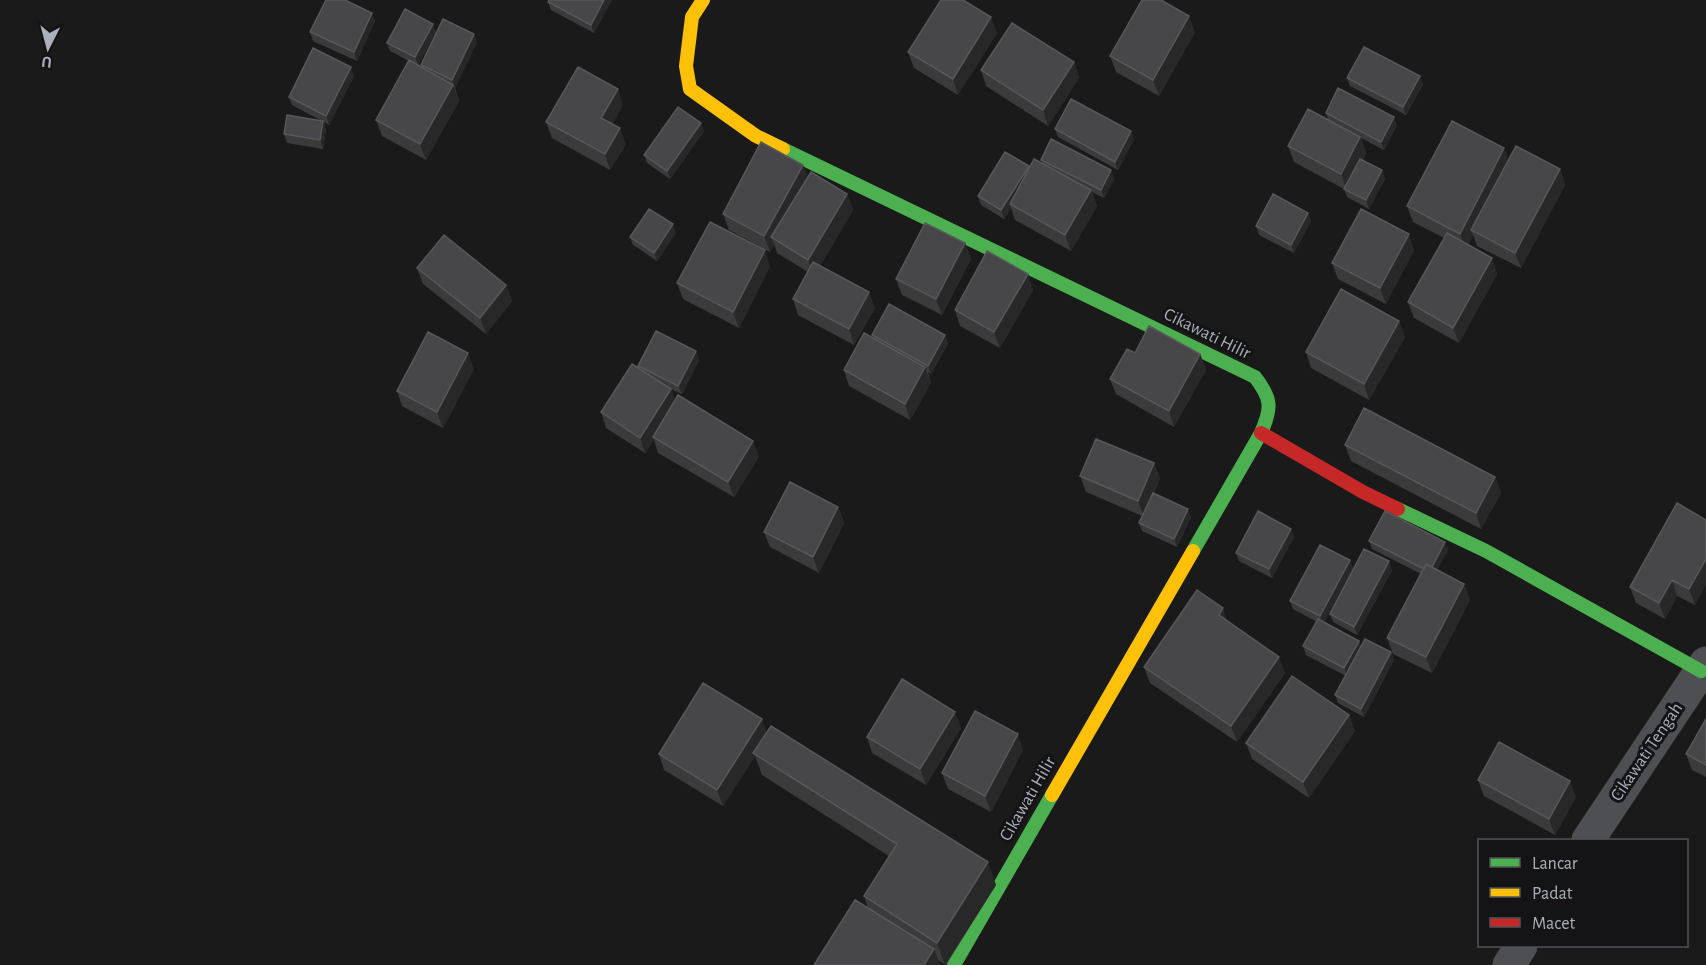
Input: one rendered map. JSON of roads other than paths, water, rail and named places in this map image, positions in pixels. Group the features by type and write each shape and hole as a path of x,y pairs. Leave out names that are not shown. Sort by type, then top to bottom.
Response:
{"street":[{"name":"Cikawati Hilir","path":"703,0 692,16 686,66 690,89 756,136 1255,377 1267,393 1270,412 1261,434 954,965"},
{"path":"1261,434 1363,492 1486,551 1704,667"},
{"name":"Cikawati Tengah","path":"1589,839 1704,667"},
{"path":"1509,965 1520,947"}]}
